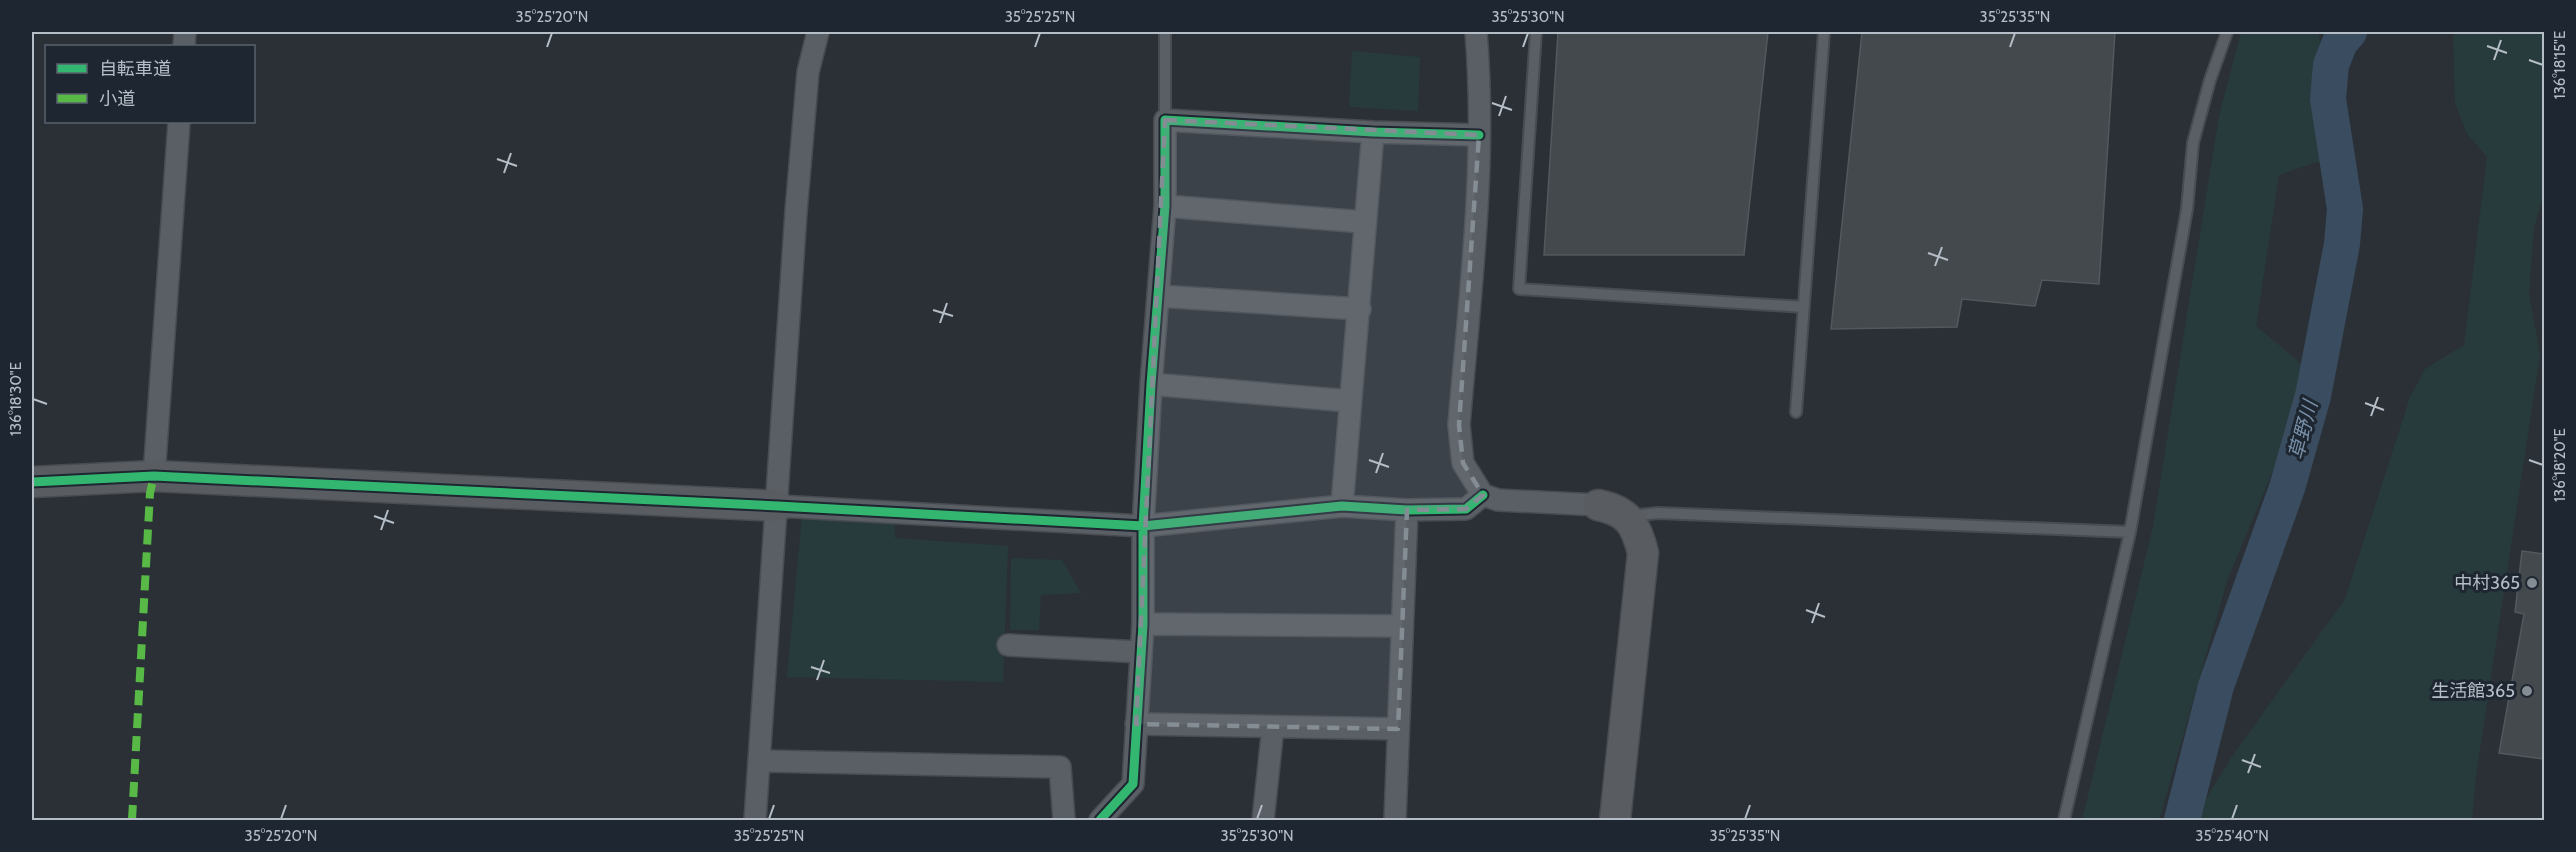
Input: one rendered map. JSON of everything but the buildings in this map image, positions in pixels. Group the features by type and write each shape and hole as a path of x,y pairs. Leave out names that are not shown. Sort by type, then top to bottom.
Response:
{"street":[{"path":"755,820 807,84 818,32"},
{"path":"1476,32 1481,90 1479,183 1459,425 1463,463 1483,495 1498,500 1611,507 1627,516 1639,534 1643,553 1615,820"},
{"path":"1100,820 1133,784 1143,624 1143,526 1165,206 1166,120 1373,132 1479,135"},
{"path":"154,476 179,123"},
{"path":"1342,506 1373,132"},
{"path":"1165,206 1364,222"},
{"path":"1158,296 1360,309"},
{"path":"1151,384 1349,401"},
{"path":"32,482 154,476 1143,526 1342,506 1407,510 1466,508 1483,495"},
{"path":"1395,820 1407,510"},
{"path":"1143,624 1402,626"},
{"path":"1008,645 1141,652"},
{"path":"1136,724 1398,729"},
{"path":"1263,820 1273,727"},
{"path":"759,761 1060,768 1064,820"}],"lane":[{"path":"1165,32 1166,120"},
{"path":"1536,32 1519,289 1804,307"},
{"path":"1796,412 1824,32"},
{"path":"2064,820 2130,532 2187,210 2193,143 2210,80 2227,32"},
{"path":"1627,516 1658,513 2130,532"}],"highlighted area":[{"path":"1165,120 1479,135 1459,425 1463,463 1483,495 1466,509 1407,510 1398,729 1136,724"}],"shaded area":[{"path":"2241,32 2319,32 2320,46 2348,59 2326,159 2279,175 2256,326 2305,367 2304,397 2228,578 2159,820 2082,820 2153,526 2219,116"},
{"path":"2453,32 2544,32 2544,195 2534,227 2529,293 2540,355 2476,776 2472,820 2193,820 2231,758 2345,599 2410,397 2425,369 2464,345 2487,157 2467,134 2455,103"},
{"path":"1352,51 1420,57 1418,111 1349,107"},
{"path":"894,511 895,538 1008,546 1003,682 787,677 802,515"},
{"path":"1011,558 1062,560 1081,593 1041,595 1039,630 1010,630"}],"waterway":[{"name":"草野川","path":"2182,820 2216,686 2287,488 2313,396 2342,244 2345,209 2328,99 2331,65 2340,42 2349,32"}],"marked path":[{"path":"132,820 150,493 154,476"}],"cycle path":[{"path":"1100,820 1133,784 1143,624 1143,526 1165,206 1165,120 1373,132 1479,135"},
{"path":"32,482 154,476 1143,526 1342,506 1407,510 1466,509 1483,495"}],"place":[{"name":"中村365","path":"2532,583"},
{"name":"生活館365","path":"2527,691"}]}
